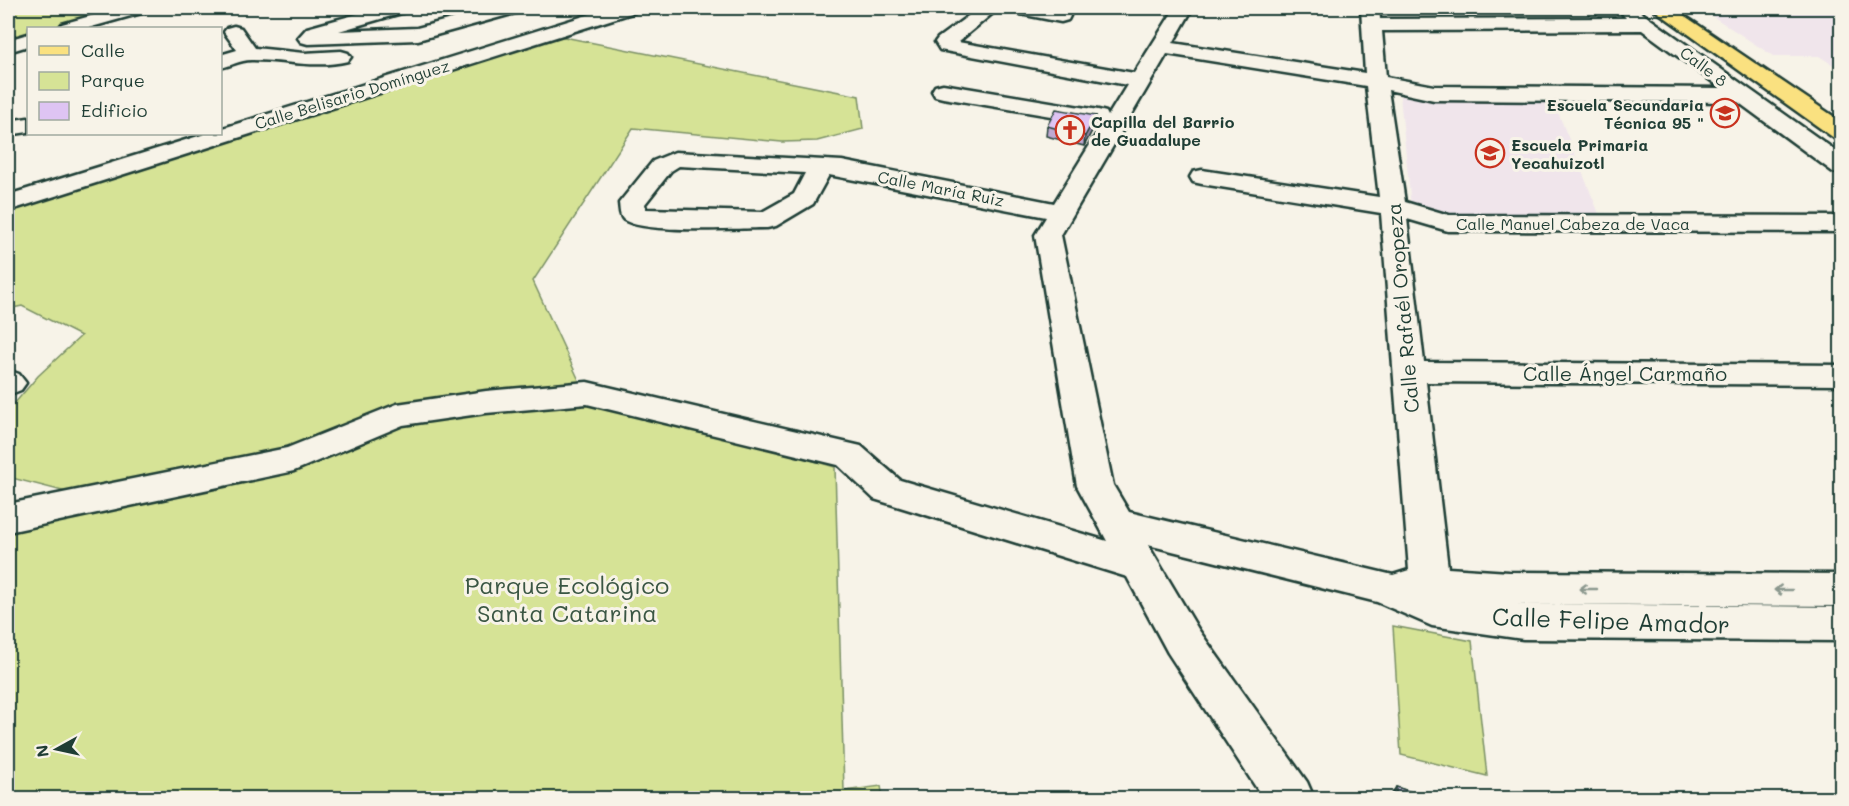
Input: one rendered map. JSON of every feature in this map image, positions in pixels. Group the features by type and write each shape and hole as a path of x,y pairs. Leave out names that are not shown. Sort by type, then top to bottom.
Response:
{"main road":[{"path":"1661,8 1842,133"},
{"path":"1682,8 1842,115"}],"street":[{"path":"72,27 138,8"},
{"path":"398,8 314,32 308,38 418,34 512,8"},
{"name":"Calle Belisario Domínguez","path":"8,203 628,8"},
{"path":"990,8 945,42 947,46 1141,81"},
{"path":"1017,8 1061,16"},
{"path":"1184,8 1048,235 1095,486 1183,641 1290,798"},
{"path":"1371,17 1635,16"},
{"name":"Calle 8","path":"1635,16 1842,167"},
{"name":"Calle Rafaél Oropeza","path":"1371,17 1376,81 1393,207 1430,596"},
{"path":"234,32 249,52"},
{"path":"8,46 27,40"},
{"path":"1162,46 1376,81 1434,93 1469,95 1742,94"},
{"path":"222,61 249,52 304,59 495,49"},
{"path":"943,91 1118,120"},
{"path":"8,128 27,125"},
{"name":"Calle María Ruiz","path":"820,168 804,199 767,220 649,219 633,214 632,203 663,166 675,159 842,168 1062,212"},
{"name":"Calle Manuel Cabeza de Vaca","path":"1202,177 1393,207 1448,223 1842,224"},
{"name":"Calle Ángel Carmaño","path":"1408,372 1842,375"},
{"path":"8,518 294,459 397,415 486,402 587,393 849,455 887,490 1140,566"},
{"name":"Calle Felipe Amador","path":"1116,523 1385,588 1430,596 1523,622 1842,624"},
{"name":"Calle Felipe Amador","path":"1430,596 1509,588 1842,590"}],"shaded area":[{"path":"1700,8 1841,8 1841,70 1819,56 1773,56"},
{"name":"Escuela Primaria Yecahuizotl","path":"1400,96 1553,100 1600,216 1447,214 1411,206"}],"green space":[{"path":"8,8 125,8 59,27 27,27 27,37 8,43"},
{"path":"554,35 859,96 863,129 817,141 782,142 633,128 533,281 583,389 409,405 289,450 82,496 8,477 8,411 38,376 81,336 22,306 8,309 8,208"},
{"name":"Parque Ecológico Santa Catarina","path":"587,396 835,467 844,791 881,786 883,798 8,798 8,523 119,498 394,417"},
{"path":"1393,626 1472,641 1487,776 1401,755"}],"building":[{"path":"1056,109 1096,116 1085,136 1047,126"},
{"path":"1396,787 1430,798 1396,798"}],"place":[{"name":"Escuela Secundaria Técnica 95 \"","path":"1725,113"},
{"name":"Capilla del Barrio de Guadalupe","path":"1070,130"},
{"name":"Escuela Primaria Yecahuizotl","path":"1490,153"}]}
